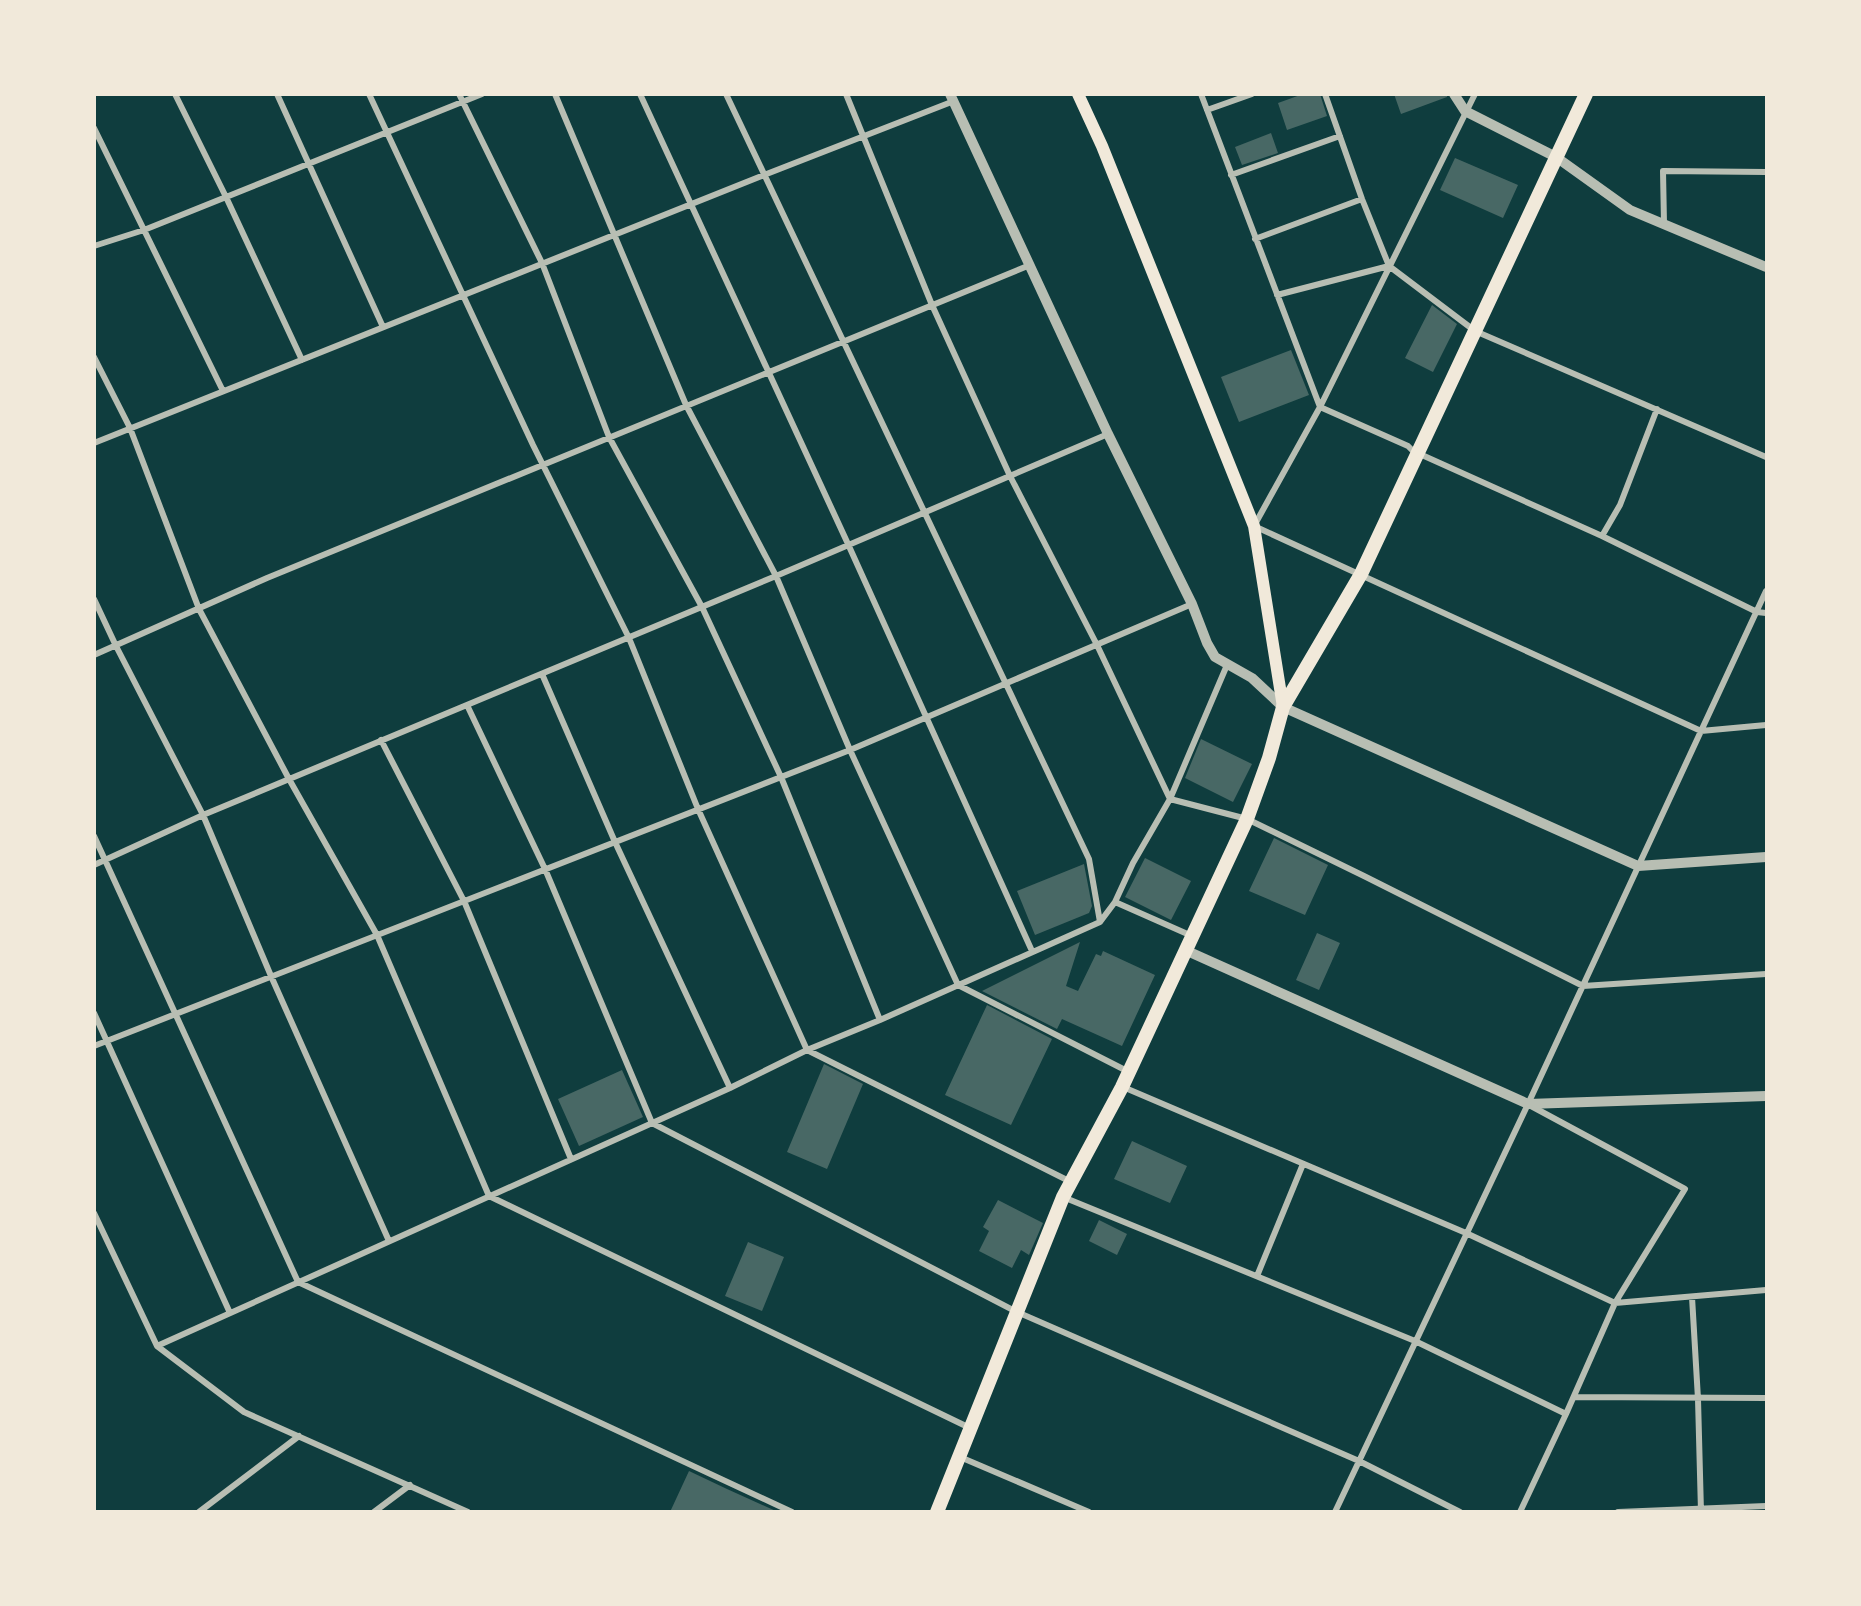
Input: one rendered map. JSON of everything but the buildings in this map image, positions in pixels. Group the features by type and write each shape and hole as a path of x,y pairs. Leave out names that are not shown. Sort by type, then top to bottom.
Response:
{"main road":[{"path":"1078,94 1102,147 1254,526 1283,707"},
{"path":"937,1512 1063,1197 1122,1087 1247,819 1269,758 1283,707 1361,574 1586,94"}],"street":[{"path":"175,94 302,360"},
{"path":"277,94 383,327"},
{"path":"369,94 543,465 629,638 698,809 807,1050 1071,1182"},
{"path":"459,94 542,263 609,437 702,607 781,777 880,1020"},
{"path":"94,246 144,230 482,94"},
{"path":"555,94 686,405 776,576 850,750 958,985 1129,1072"},
{"path":"640,94 849,545 1032,951"},
{"path":"726,94 1089,859 1100,922"},
{"path":"846,94 932,304 1010,476 1097,645 1170,799"},
{"path":"1201,94 1320,407 1602,536 1757,612 1767,612"},
{"path":"1207,110 1252,94"},
{"path":"1325,94 1389,266 1475,331 1767,457"},
{"path":"1454,94 1466,111 1556,157 1630,210 1767,267"},
{"path":"1474,94 1320,407 1254,526 1701,731 1767,725"},
{"path":"94,443 864,136 952,98 1108,434 1192,604 1215,657 1251,678 1283,707 1638,866 1767,857"},
{"path":"94,128 223,391"},
{"path":"1231,175 1340,136"},
{"path":"1664,224 1663,171 1767,172"},
{"path":"1255,239 1362,198"},
{"path":"94,655 609,437 1030,265"},
{"path":"1277,295 1389,266"},
{"path":"94,357 130,428 199,609 289,779 377,935 489,1196 970,1429"},
{"path":"1602,536 1620,505 1657,410"},
{"path":"94,865 203,815 629,638 1108,434"},
{"path":"1335,1512 1767,591"},
{"path":"94,599 203,815 271,976 389,1241"},
{"path":"94,1046 850,750 1192,604"},
{"path":"157,1346 730,1088 807,1050 1100,922 1115,902 1133,863 1170,799 1227,665"},
{"path":"542,674 615,842 730,1088"},
{"path":"467,705 545,869 652,1123 1017,1312 1359,1461 1460,1512"},
{"path":"381,740 464,901 571,1159"},
{"path":"1170,799 1247,819 1583,986 1767,974"},
{"path":"94,836 298,1282 792,1512"},
{"path":"1115,902 1192,936"},
{"path":"1185,950 1528,1104 1685,1189 1615,1303 1520,1512"},
{"path":"94,1012 230,1313"},
{"path":"1122,1087 1466,1233 1615,1303 1767,1290"},
{"path":"1528,1104 1767,1096"},
{"path":"1257,1276 1303,1164"},
{"path":"1063,1197 1415,1341 1566,1414"},
{"path":"94,1213 157,1346 244,1412 468,1512"},
{"path":"1692,1297 1701,1510"},
{"path":"1574,1397 1767,1398"},
{"path":"199,1512 299,1436"},
{"path":"959,1456 1089,1512"},
{"path":"374,1512 410,1485"},
{"path":"1618,1512 1767,1506"}]}
